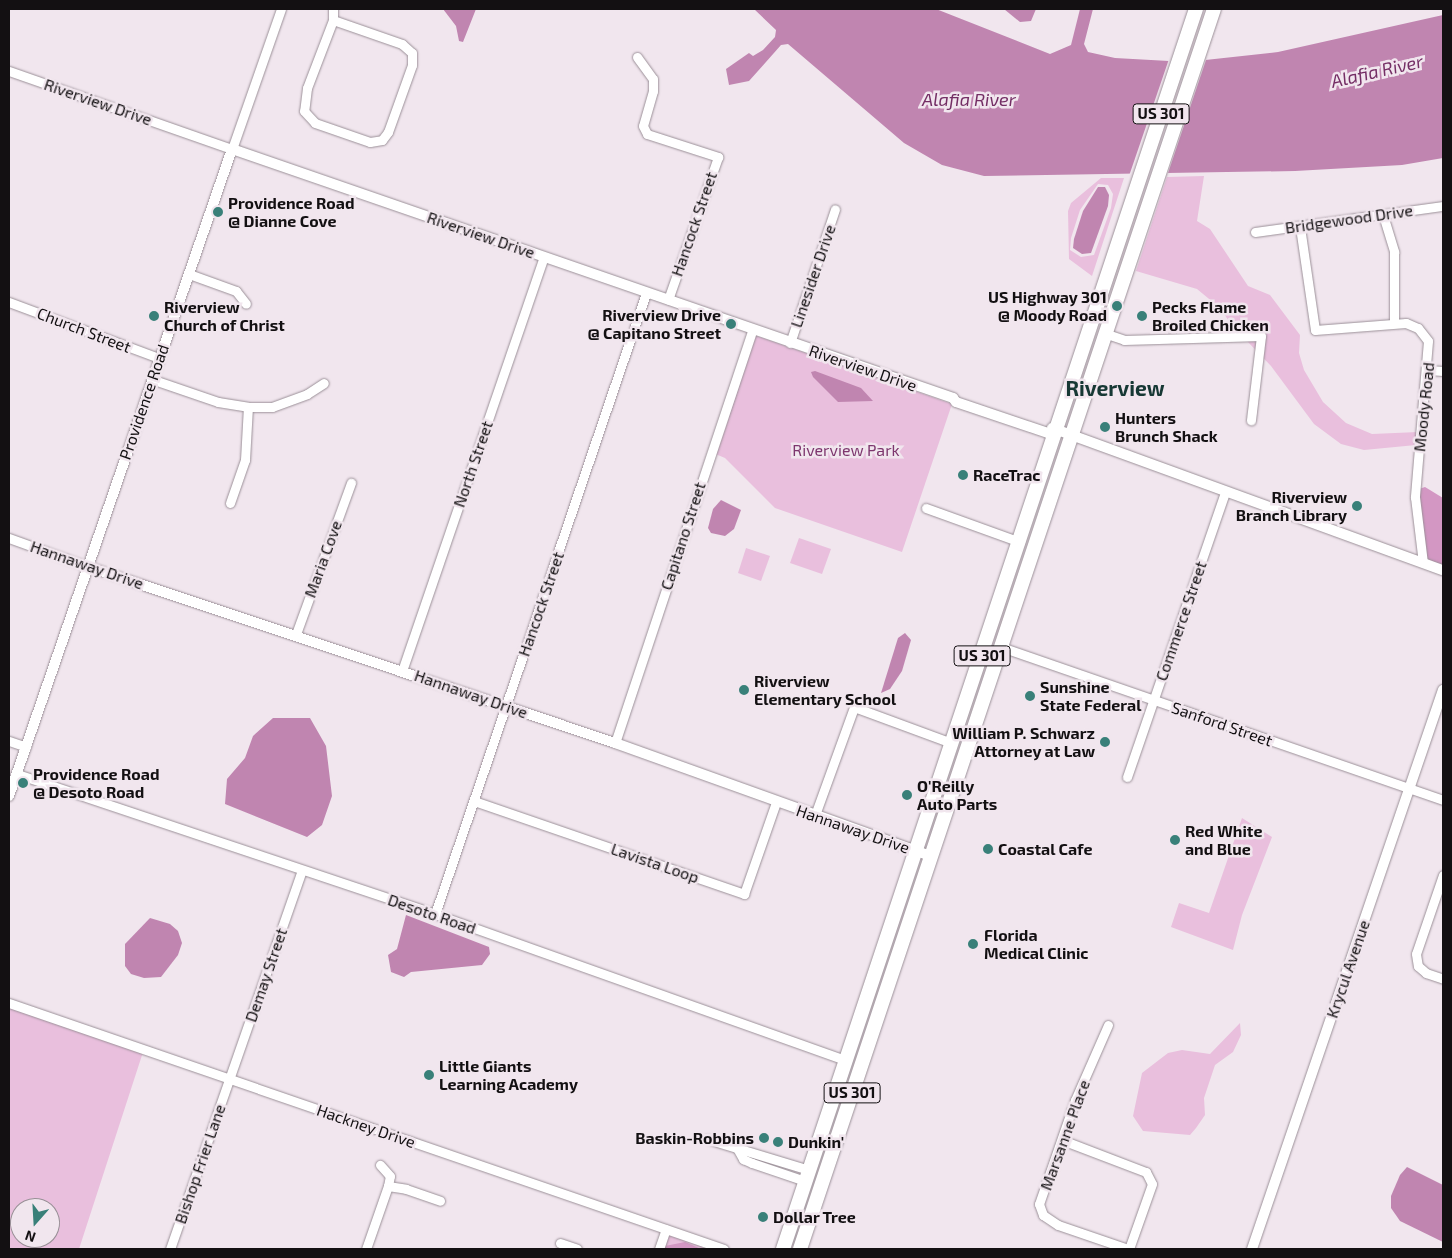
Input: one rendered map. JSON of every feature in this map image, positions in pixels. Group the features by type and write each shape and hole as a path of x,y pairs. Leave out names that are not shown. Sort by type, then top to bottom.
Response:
{"main road":[{"name":"US 301","path":"783,1249 1057,433 1135,190 1196,9"},
{"name":"US 301","path":"799,1249 1002,648 1107,334 1152,191 1214,9"},
{"path":"1107,334 1101,322 1114,282 1112,264"},
{"path":"1002,648 998,632 1017,574 1018,547"},
{"path":"963,762 962,739 989,658 989,650 985,646"},
{"path":"865,1055 860,1043 873,1007 876,972"},
{"path":"830,1158 832,1126 850,1074 846,1060"},
{"path":"823,1179 818,1172 828,1140 828,1113"},
{"path":"799,1249 800,1225 813,1184 807,1176"}],"street":[{"name":"Providence Road","path":"9,796 86,566 281,9"},
{"path":"333,9 333,20 307,88 304,111 315,123 370,142 382,140 388,132 412,64 412,53 402,44 333,20"},
{"name":"Hancock Street","path":"636,57 653,79 653,91 643,126 647,134 718,157 668,300"},
{"name":"Riverview Drive","path":"9,71 752,330 953,398 1048,433 1057,433 1072,438 1443,570"},
{"name":"Bridgewood Drive","path":"1254,232 1300,228 1443,206"},
{"name":"Linesider Drive","path":"790,343 835,209"},
{"path":"1383,215 1394,252 1394,322"},
{"name":"Moody Road","path":"1300,228 1315,330 1394,322 1418,328 1428,341 1428,370 1414,497 1423,563"},
{"name":"North Street","path":"402,671 544,257"},
{"path":"188,274 236,291 246,304"},
{"name":"Hancock Street","path":"435,914 646,293"},
{"name":"Church Street","path":"9,302 159,358"},
{"name":"Capitano Street","path":"615,743 752,330"},
{"path":"1107,334 1124,340 1261,336 1251,420"},
{"path":"1428,370 1443,371"},
{"path":"151,379 218,402 248,408 272,407 307,394 324,383"},
{"path":"230,503 245,460 248,408"},
{"name":"Maria Cove","path":"296,634 351,483"},
{"name":"Commerce Street","path":"1127,777 1225,493"},
{"path":"926,508 1018,547"},
{"name":"Hannaway Drive","path":"9,538 86,566 296,634 615,743 931,856"},
{"name":"Sanford Street","path":"1002,648 1443,800"},
{"name":"Krycul Avenue","path":"1252,1249 1443,690"},
{"path":"815,815 854,706 952,743"},
{"path":"9,741 26,747"},
{"name":"Desoto Road","path":"17,774 435,914 846,1060"},
{"name":"Lavista Loop","path":"474,801 744,894 776,802"},
{"name":"Demay Street","path":"230,1079 302,871"},
{"path":"1443,875 1416,954 1418,966 1426,974 1443,979"},
{"name":"Hackney Drive","path":"9,1003 724,1249"},
{"name":"Marsanne Place","path":"1108,1025 1062,1140 1039,1204 1043,1215 1058,1225 1129,1249"},
{"name":"Bishop Frier Lane","path":"170,1249 230,1079"},
{"path":"707,1139 737,1148 807,1176"},
{"path":"1062,1140 1146,1172 1152,1184 1129,1249"},
{"path":"366,1249 390,1176 380,1165"},
{"path":"388,1186 406,1189 440,1201"},
{"path":"659,1249 666,1229"},
{"path":"560,1243 577,1249"}],"green space":[{"path":"1204,176 1197,221 1210,229 1248,286 1270,295 1300,335 1299,353 1304,370 1323,402 1346,423 1372,434 1418,432 1416,445 1364,450 1341,444 1314,424 1271,366 1247,341 1265,340 1265,332 1237,333 1220,308 1197,289 1136,271 1167,177"},
{"path":"1101,178 1124,178 1092,276 1069,259 1068,211 1071,203","holes":["1098,184 1108,185 1113,194 1111,208 1094,255 1081,257 1070,250 1071,238 1080,210"]},
{"name":"Riverview Park","path":"754,335 952,404 902,552 775,508 725,458 713,453"},
{"path":"799,538 831,549 822,574 790,563"},
{"path":"746,548 770,556 761,581 738,573"},
{"path":"1242,818 1272,837 1242,915 1233,950 1171,927 1179,903 1209,913"},
{"path":"9,1007 144,1049 79,1249 9,1249"},
{"path":"1240,1023 1241,1035 1233,1052 1215,1065 1204,1098 1205,1115 1190,1135 1143,1131 1133,1116 1142,1073 1168,1053 1182,1050 1210,1054"},
{"path":"666,1230 704,1244 702,1249 660,1249"}],"shaded area":[{"path":"1425,487 1443,498 1443,566 1426,560 1418,497 1419,489"},
{"path":"685,1242 701,1249 664,1249 665,1246"}],"water":[{"path":"443,9 476,9 463,42 459,41 456,26"},
{"name":"Alafia River","path":"754,9 936,9 1050,54 1071,45 1080,9 1093,9 1084,44 1088,52 1115,58 1187,62 1278,52 1443,15 1443,158 1402,165 1295,171 984,176 942,165 904,143 788,44 781,45 749,81 729,85 726,69 749,53 753,56 763,50 775,37 776,30"},
{"path":"1004,9 1036,9 1031,21 1020,22"},
{"path":"1098,187 1105,187 1109,195 1108,206 1091,253 1082,254 1073,248 1074,239 1083,211"},
{"path":"815,371 861,388 873,401 838,402 813,377 811,372"},
{"path":"721,500 741,510 734,529 725,536 711,533 708,528 713,509"},
{"path":"905,633 911,640 902,671 890,689 881,693 898,638"},
{"path":"273,718 310,718 326,746 332,796 322,825 307,837 225,804 227,779 245,758 253,736"},
{"path":"406,915 489,947 490,954 482,965 411,972 404,977 391,972 388,955 397,949"},
{"path":"150,918 170,924 178,931 182,943 178,955 161,977 144,978 131,974 125,966 125,944"},
{"path":"1407,1167 1443,1185 1443,1242 1400,1221 1391,1208 1391,1196 1400,1175"}],"pier":[{"path":"1207,57 1167,176 1129,176 1169,59"}],"place":[{"name":"Providence Road @ Dianne Cove","path":"218,212"},
{"name":"US Highway 301 @ Moody Road","path":"1117,306"},
{"name":"Riverview Church of Christ","path":"154,316"},
{"name":"Pecks Flame Broiled Chicken","path":"1142,316"},
{"name":"Riverview Drive @ Capitano Street","path":"731,324"},
{"name":"Hunters Brunch Shack","path":"1105,427"},
{"name":"RaceTrac","path":"963,475"},
{"name":"Riverview Branch Library","path":"1357,506"},
{"name":"Riverview Elementary School","path":"744,690"},
{"name":"Sunshine State Federal","path":"1030,696"},
{"name":"William P. Schwarz Attorney at Law","path":"1105,742"},
{"name":"Providence Road @ Desoto Road","path":"23,783"},
{"name":"O'Reilly Auto Parts","path":"907,795"},
{"name":"Red White and Blue","path":"1175,840"},
{"name":"Coastal Cafe","path":"988,849"},
{"name":"Florida Medical Clinic","path":"973,944"},
{"name":"Little Giants Learning Academy","path":"429,1075"},
{"name":"Baskin-Robbins","path":"764,1138"},
{"name":"Dunkin'","path":"778,1142"},
{"name":"Dollar Tree","path":"763,1217"}],"district":[{"name":"Riverview","path":"1115,388"}]}
